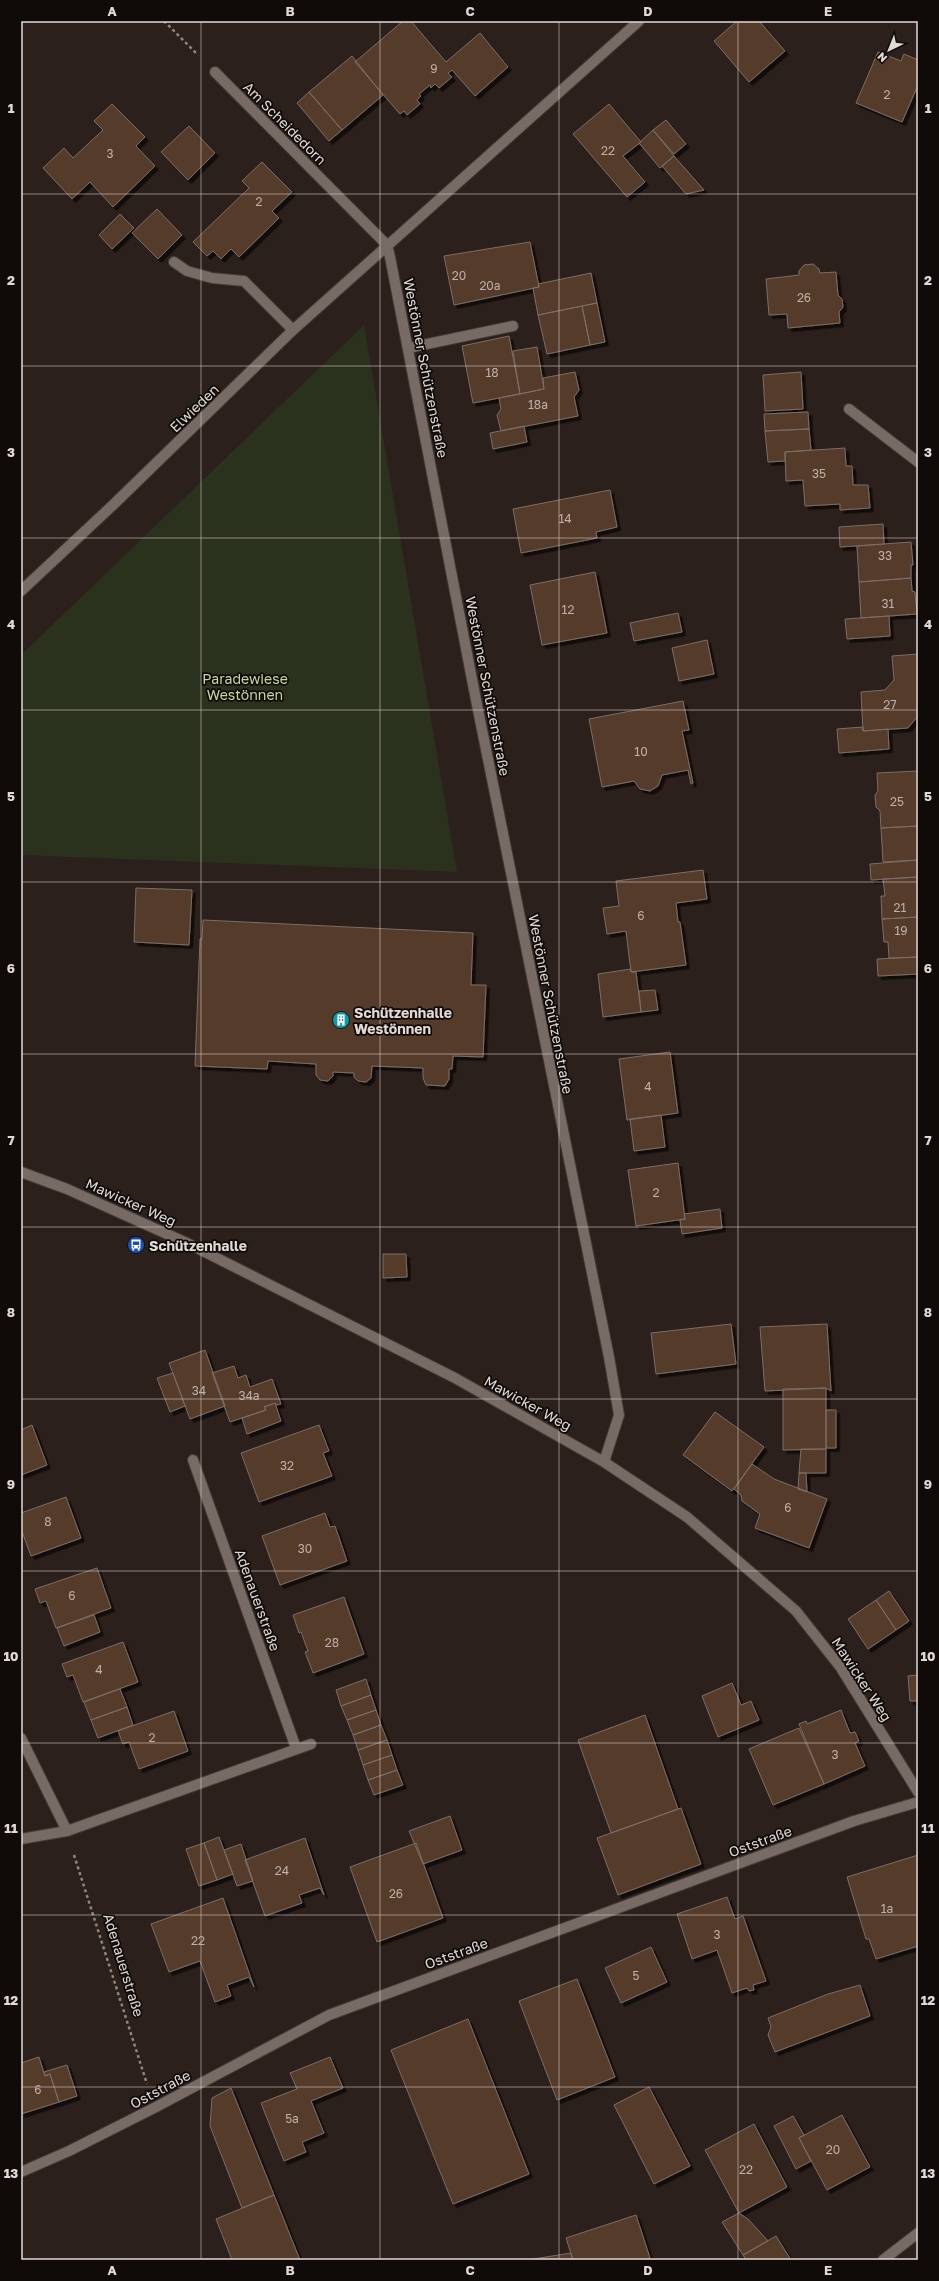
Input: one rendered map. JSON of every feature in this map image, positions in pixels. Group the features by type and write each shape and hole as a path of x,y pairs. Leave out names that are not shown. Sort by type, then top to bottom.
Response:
{"street":[{"path":"387,245 639,21"},
{"name":"Am Scheidedorn","path":"215,72 387,245"},
{"name":"Elwieden","path":"21,591 114,504 293,330 341,289 387,245"},
{"name":"Westönner Schützenstraße","path":"387,245 477,705 610,1364 619,1415 604,1462"},
{"path":"174,262 187,271 212,278 244,281 293,330"},
{"path":"408,348 513,326"},
{"path":"849,410 918,462"},
{"name":"Mawicker Weg","path":"21,1172 67,1189 187,1243 455,1378 604,1462 687,1517 796,1610 842,1668 918,1792"},
{"name":"Adenauerstraße","path":"193,1460 296,1748"},
{"path":"21,1738 67,1831"},
{"path":"21,1839 67,1831 296,1748 311,1744"},
{"name":"Oststraße","path":"21,2172 69,2151 156,2107 329,2015 846,1824 918,1802"},
{"path":"884,2260 918,2233"}],"path":[{"path":"164,21 215,72"},
{"name":"Adenauerstraße","path":"67,1831 144,2076 156,2107"}],"green space":[{"name":"Paradewiese Westönnen","path":"364,325 457,872 21,855 21,655"}],"building":[{"path":"403,21 411,21 446,62 480,33 508,67 475,96 452,70 448,73 452,77 439,88 435,84 431,88 430,85 419,94 421,96 417,100 420,104 407,115 404,111 400,114 355,62"},
{"path":"737,21 759,21 785,51 749,82 714,41"},
{"path":"878,52 901,61 904,54 918,60 918,85 902,122 856,103"},
{"path":"352,56 383,95 342,130 309,92"},
{"path":"309,92 342,130 329,141 297,103"},
{"path":"112,104 145,137 136,146 155,166 113,207 90,182 72,199 43,168 64,148 73,158 103,130 94,121"},
{"path":"609,104 641,142 623,156 645,182 627,197 573,134"},
{"path":"666,120 686,144 674,154 653,130"},
{"path":"189,126 215,153 188,180 161,152"},
{"path":"653,130 674,156 660,168 639,143"},
{"path":"674,156 704,190 686,194 662,166"},
{"path":"262,162 292,192 272,211 279,218 239,257 231,249 221,259 213,251 207,256 193,242 249,188 242,181"},
{"path":"157,209 182,235 158,259 132,233"},
{"path":"120,214 134,228 112,249 99,235"},
{"path":"530,242 539,287 454,305 444,256"},
{"path":"813,264 819,269 820,273 836,272 838,295 842,299 843,307 839,312 840,323 788,328 787,314 769,315 766,279 799,275 799,271 804,265"},
{"path":"591,273 597,303 538,315 533,288 539,287 538,284"},
{"path":"597,303 605,342 590,345 582,306"},
{"path":"582,306 590,345 547,354 538,315"},
{"path":"509,336 520,394 473,403 462,346"},
{"path":"537,347 544,389 520,394 513,351"},
{"path":"575,372 579,390 574,397 578,416 501,431 497,415 501,409 499,398 544,389 543,378"},
{"path":"801,372 803,409 765,411 763,375"},
{"path":"808,412 809,429 765,431 764,414"},
{"path":"524,426 527,442 493,449 490,433"},
{"path":"809,429 811,450 785,452 785,461 768,462 765,431"},
{"path":"845,448 846,466 852,466 853,485 868,485 870,508 840,510 840,504 805,506 803,480 786,481 785,452"},
{"path":"610,490 617,527 596,532 597,538 521,553 513,509"},
{"path":"883,524 884,544 840,547 839,527"},
{"path":"911,542 913,565 911,565 911,578 859,582 857,546"},
{"path":"595,572 607,633 542,645 530,585"},
{"path":"911,578 912,591 915,592 917,614 861,618 859,582"},
{"path":"678,613 682,632 634,641 630,623"},
{"path":"889,616 890,636 847,639 845,619"},
{"path":"707,640 714,674 679,681 672,648"},
{"path":"918,654 918,716 908,728 863,731 861,692 885,690 894,680 892,656"},
{"path":"683,701 689,730 682,731 693,783 691,784 688,770 662,775 658,786 650,791 640,789 634,781 602,787 589,719"},
{"path":"863,727 863,731 888,729 889,749 839,753 837,729"},
{"path":"918,771 918,826 881,828 880,811 876,807 875,795 878,791 877,773"},
{"path":"918,826 918,860 883,862 881,828"},
{"path":"918,860 918,877 871,880 870,864"},
{"path":"703,870 707,899 676,903 686,965 631,972 626,931 607,934 603,908 619,906 616,881"},
{"path":"918,877 918,917 882,919 881,896 885,896 883,879"},
{"path":"136,888 192,890 189,945 134,942"},
{"path":"918,917 918,957 889,958 888,942 884,942 882,919"},
{"name":"Schützenhalle Westönnen","path":"203,920 473,933 471,985 486,985 483,1057 453,1056 452,1069 449,1069 449,1079 445,1086 426,1085 423,1078 423,1068 372,1066 371,1078 366,1082 358,1081 354,1077 354,1073 333,1072 333,1076 328,1081 320,1080 316,1075 316,1064 268,1061 267,1069 195,1066 200,939 202,939"},
{"path":"918,957 918,974 878,976 877,959"},
{"path":"631,969 631,972 636,972 641,1012 603,1017 598,974"},
{"path":"655,990 658,1010 641,1012 639,991"},
{"path":"670,1052 678,1113 627,1120 619,1059"},
{"path":"661,1115 665,1147 634,1151 630,1119"},
{"path":"678,1163 685,1219 636,1226 628,1170"},
{"path":"720,1209 722,1228 682,1234 680,1220 685,1219 684,1214"},
{"path":"383,1254 406,1254 407,1277 383,1278"},
{"path":"731,1324 736,1364 656,1374 651,1333"},
{"path":"827,1324 831,1391 826,1388 765,1391 760,1327"},
{"path":"205,1350 225,1406 190,1419 169,1363"},
{"path":"234,1366 238,1378 246,1375 250,1387 272,1379 281,1404 276,1405 275,1403 264,1407 266,1410 230,1422 212,1373"},
{"path":"173,1373 185,1406 170,1412 157,1378"},
{"path":"826,1388 826,1449 783,1450 783,1389"},
{"path":"275,1403 281,1421 247,1434 242,1418 266,1410 264,1407"},
{"path":"826,1410 836,1410 836,1448 826,1448"},
{"path":"715,1412 764,1447 732,1491 683,1455"},
{"path":"32,1425 47,1465 21,1475 21,1430"},
{"path":"319,1425 329,1451 323,1453 332,1476 259,1502 241,1453"},
{"path":"801,1449 826,1449 826,1473 799,1473"},
{"path":"752,1464 774,1479 827,1499 809,1548 755,1528 760,1514 742,1501 741,1495 734,1489"},
{"path":"799,1473 806,1473 807,1492 798,1489"},
{"path":"66,1497 81,1538 31,1556 21,1529 21,1513"},
{"path":"325,1513 330,1527 335,1526 347,1561 280,1585 262,1536"},
{"path":"97,1568 111,1608 56,1628 46,1601 40,1603 35,1589"},
{"path":"889,1591 909,1621 896,1630 876,1600"},
{"path":"344,1597 364,1654 313,1673 305,1652 308,1651 301,1632 299,1633 293,1615"},
{"path":"876,1600 896,1630 868,1649 848,1619"},
{"path":"94,1615 100,1632 64,1646 57,1628"},
{"path":"123,1642 138,1682 83,1702 73,1675 67,1677 62,1664"},
{"path":"918,1675 918,1701 910,1701 908,1676"},
{"path":"366,1679 371,1695 341,1706 336,1690"},
{"path":"732,1683 741,1705 751,1701 759,1720 718,1737 702,1696"},
{"path":"120,1689 127,1707 91,1720 84,1702"},
{"path":"371,1695 376,1710 347,1720 341,1706"},
{"path":"127,1707 133,1725 98,1738 91,1720"},
{"path":"376,1710 381,1725 353,1735 347,1720"},
{"path":"841,1710 850,1733 855,1732 859,1741 855,1743 865,1766 824,1784 799,1724 806,1721 807,1724"},
{"path":"174,1711 188,1751 139,1769 129,1742 123,1744 118,1731"},
{"path":"645,1715 678,1809 611,1833 578,1740"},
{"path":"381,1725 387,1740 358,1750 353,1735"},
{"path":"799,1728 824,1784 773,1805 749,1749"},
{"path":"387,1740 392,1755 363,1765 358,1750"},
{"path":"392,1755 397,1770 368,1780 363,1765"},
{"path":"397,1770 403,1785 374,1795 368,1780"},
{"path":"681,1808 701,1864 618,1895 597,1838"},
{"path":"450,1816 462,1850 423,1864 409,1831"},
{"path":"219,1837 233,1874 217,1880 204,1843"},
{"path":"305,1838 324,1895 320,1888 299,1895 302,1903 265,1916 245,1860"},
{"path":"204,1843 217,1880 199,1886 186,1849"},
{"path":"416,1843 443,1918 377,1942 350,1867"},
{"path":"241,1844 253,1881 237,1886 224,1850"},
{"path":"918,1855 918,1946 876,1959 869,1939 866,1939 847,1877"},
{"path":"727,1897 735,1919 743,1916 766,1981 753,1985 754,1990 749,1991 747,1988 732,1993 717,1950 692,1959 677,1914"},
{"path":"223,1898 254,1987 249,1977 227,1985 231,1996 215,2002 200,1961 169,1972 151,1924"},
{"path":"651,1947 667,1982 621,2003 605,1968"},
{"path":"577,1979 615,2077 557,2100 519,2001"},
{"path":"860,1985 870,2016 775,2052 768,2035 771,2027 768,2018 828,1994"},
{"path":"468,2019 529,2174 453,2204 391,2050"},
{"path":"39,2057 45,2076 50,2074 59,2102 21,2114 21,2063"},
{"path":"330,2057 343,2088 311,2101 324,2133 302,2142 306,2152 284,2161 261,2103 297,2089 290,2073"},
{"path":"67,2065 77,2096 59,2102 50,2074 45,2076 44,2072"},
{"path":"649,2087 690,2166 654,2184 614,2105"},
{"path":"231,2088 274,2195 242,2208 210,2126 212,2098"},
{"path":"842,2115 870,2167 827,2190 799,2138"},
{"path":"793,2116 804,2135 799,2138 811,2161 796,2169 774,2126"},
{"path":"754,2124 787,2187 739,2213 705,2150"},
{"path":"274,2195 300,2260 232,2260 216,2219"},
{"path":"739,2213 749,2220 768,2241 743,2255 722,2222"},
{"path":"636,2215 650,2258 644,2260 573,2260 566,2238"},
{"path":"776,2236 791,2260 746,2260 743,2255"},
{"path":"571,2253 573,2260 527,2260"}],"place":[{"name":"Schützenhalle Westönnen","path":"341,1020"},
{"name":"Schützenhalle","path":"136,1245"}]}
